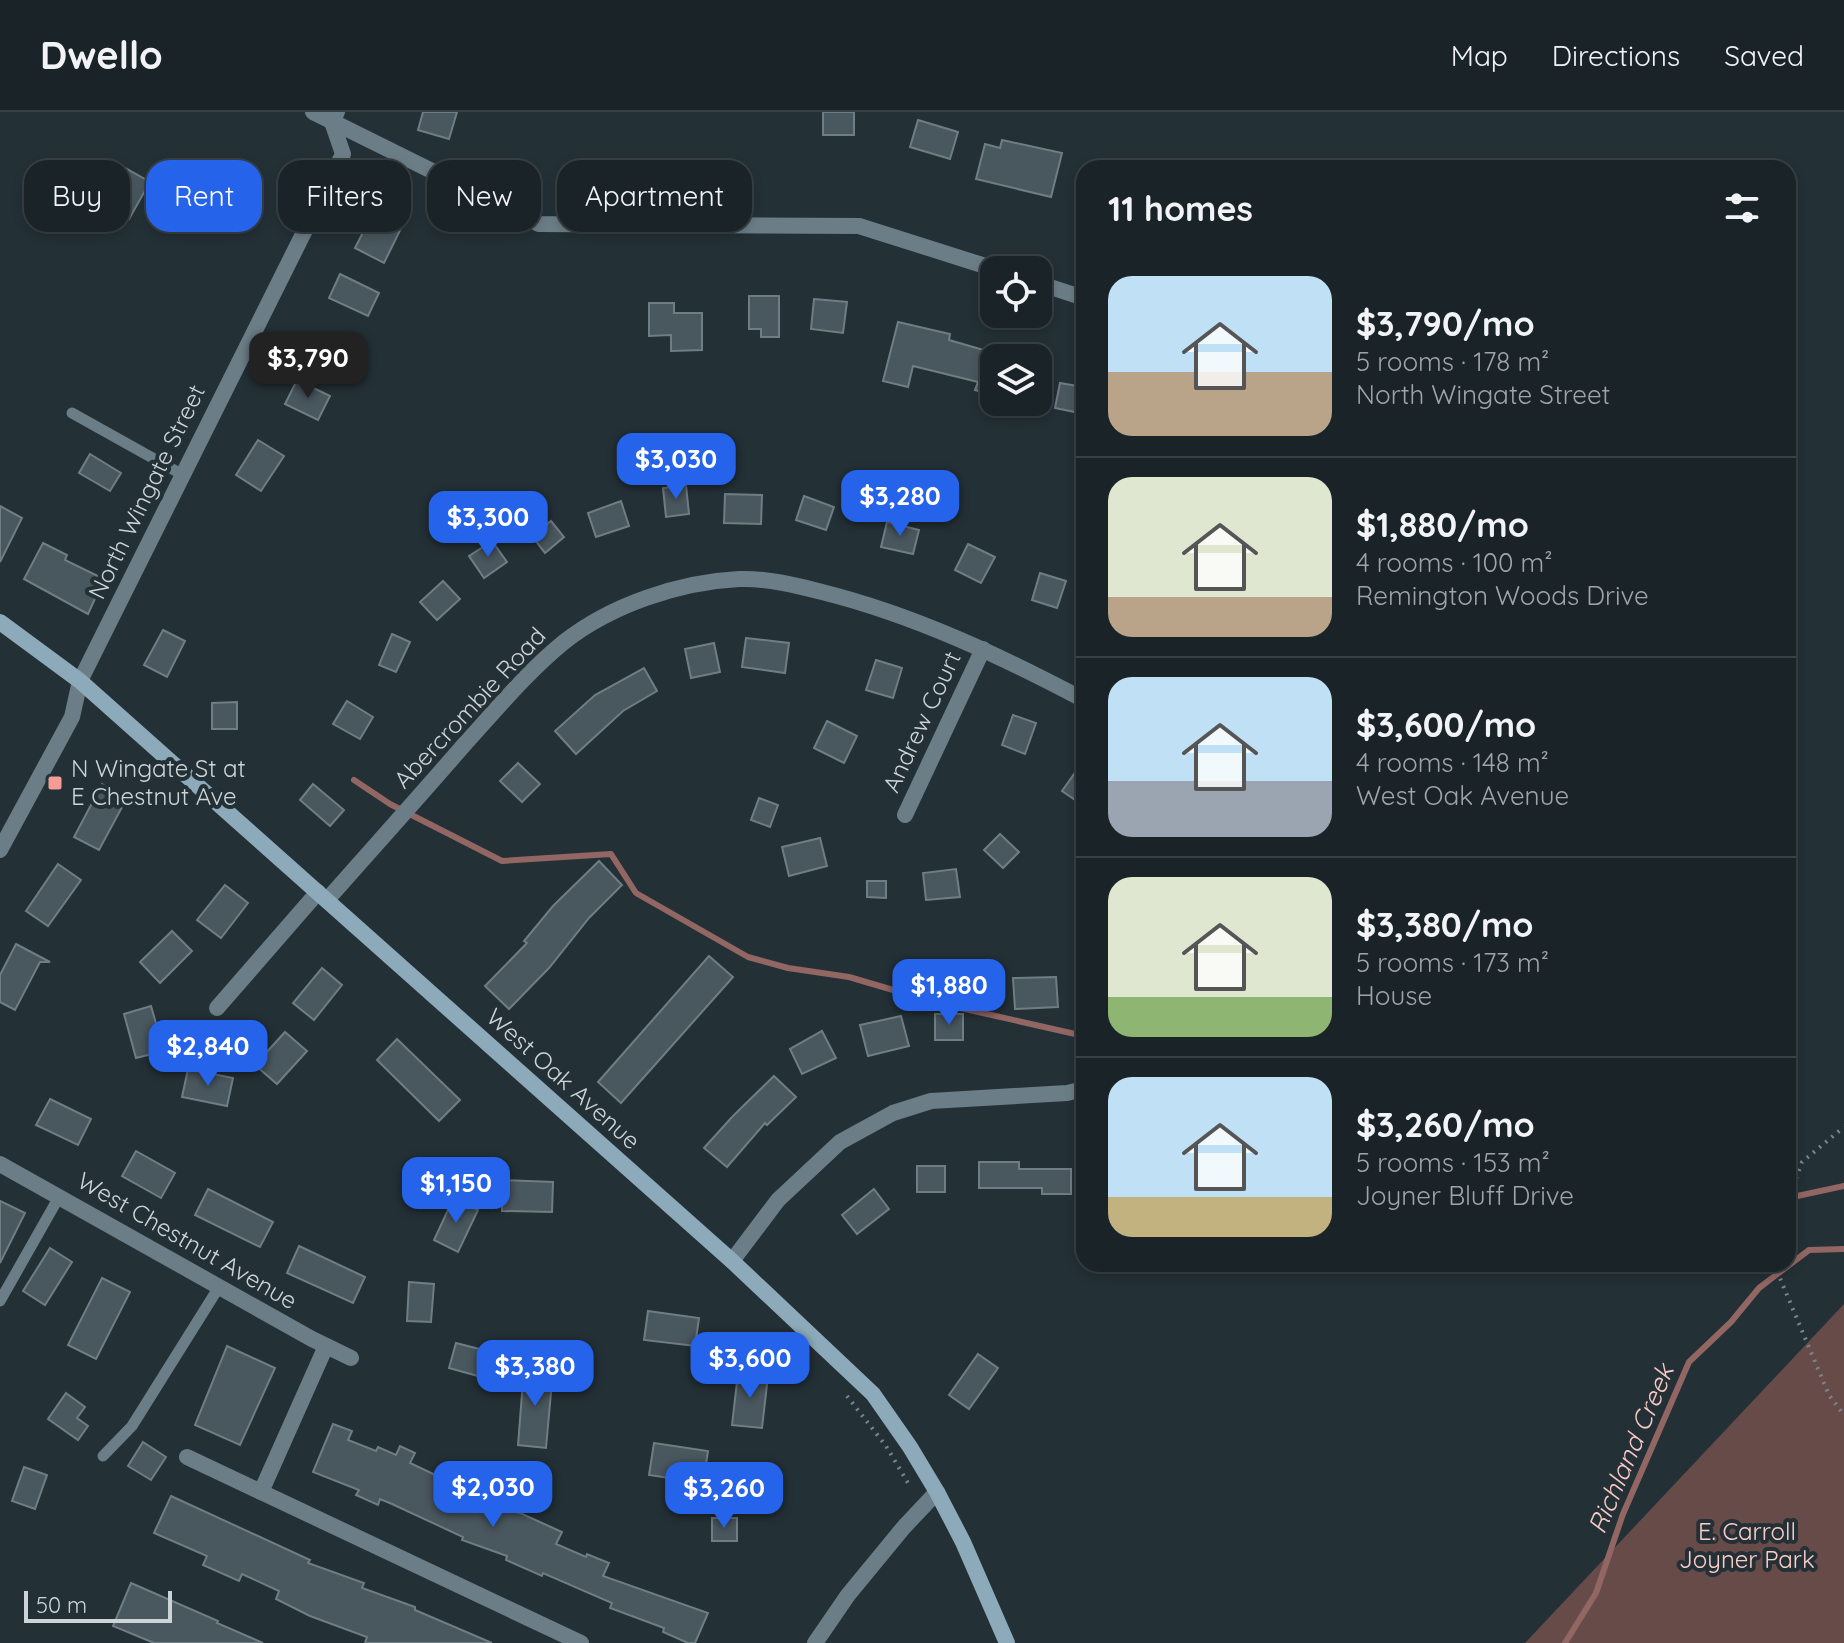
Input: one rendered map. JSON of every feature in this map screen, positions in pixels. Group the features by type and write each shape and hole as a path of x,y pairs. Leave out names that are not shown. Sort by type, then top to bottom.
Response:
{"street":[{"path":"313,112 334,117 539,224 859,226 980,264"},
{"name":"North Wingate Street","path":"0,850 72,717 80,681 343,154 334,117"},
{"path":"1052,288 1076,295"},
{"name":"Abercrombie Road","path":"217,1008 511,693 564,642 599,619 649,598 699,584 741,579 789,583 863,602 983,649 1076,696"},
{"name":"West Oak Avenue","path":"0,622 80,681 732,1261 873,1394 937,1492 963,1542 1007,1643"},
{"name":"Andrew Court","path":"905,815 983,649"},
{"path":"732,1261 778,1200 840,1142 893,1113 931,1101 1076,1091"},
{"name":"West Chestnut Avenue","path":"0,1164 351,1358"},
{"path":"261,1492 326,1346"},
{"path":"187,1457 577,1642"},
{"path":"815,1643 848,1595 937,1492"}],"lane":[{"path":"72,413 183,475"},
{"path":"0,1301 59,1197"},
{"path":"103,1456 132,1426 219,1287"}],"path":[{"path":"1796,1179 1802,1162 1844,1127"},
{"path":"1777,1272 1829,1395 1844,1415"},
{"path":"846,1395 886,1446 908,1483"}],"green space":[{"name":"E. Carroll Joyner Park","path":"1844,1304 1844,1643 1525,1643"}],"building":[{"path":"423,112 457,112 449,139 418,130"},
{"path":"823,112 854,112 854,135 823,135"},
{"path":"918,120 958,132 950,159 910,147"},
{"path":"1002,140 1062,153 1051,197 976,179 985,144 1000,148"},
{"path":"130,171 146,180 146,189 130,217"},
{"path":"363,232 399,232 384,263 355,248"},
{"path":"340,274 379,293 368,316 329,298"},
{"path":"749,296 779,296 779,337 761,337 761,329 749,329"},
{"path":"814,299 847,302 843,333 811,329"},
{"path":"649,303 674,303 674,313 702,313 702,350 671,351 671,335 649,336"},
{"path":"898,322 950,334 949,340 980,349 980,391 975,390 978,382 913,366 908,387 883,381"},
{"path":"297,380 330,396 318,420 285,404"},
{"path":"1060,383 1076,386 1076,412 1055,408"},
{"path":"258,440 284,456 261,491 236,475"},
{"path":"90,454 121,473 110,491 79,473"},
{"path":"686,485 689,514 666,517 663,488"},
{"path":"725,494 762,495 761,524 724,523"},
{"path":"804,496 834,507 826,530 796,520"},
{"path":"621,501 629,526 596,537 588,513"},
{"path":"0,506 22,518 0,562"},
{"path":"551,521 564,537 545,553 532,536"},
{"path":"887,522 919,530 913,554 881,547"},
{"path":"492,541 507,562 484,578 469,556"},
{"path":"43,543 67,555 65,560 104,579 88,614 24,579"},
{"path":"968,544 995,557 981,583 955,570"},
{"path":"1040,573 1066,581 1057,608 1032,600"},
{"path":"443,581 460,599 437,620 420,602"},
{"path":"163,630 185,641 167,677 144,665"},
{"path":"392,634 410,642 396,672 379,665"},
{"path":"746,638 789,643 785,673 742,667"},
{"path":"714,643 720,672 691,678 685,649"},
{"path":"876,660 902,668 893,698 866,690"},
{"path":"644,668 657,691 623,711 576,754 555,731 595,695"},
{"path":"347,701 373,717 360,739 333,724"},
{"path":"237,702 237,729 212,729 212,703"},
{"path":"1013,715 1036,723 1025,754 1002,745"},
{"path":"827,721 857,736 844,763 814,748"},
{"path":"518,763 540,784 522,802 500,781"},
{"path":"1076,771 1076,801 1062,791"},
{"path":"102,784 127,798 99,850 74,837"},
{"path":"313,784 344,810 330,826 300,800"},
{"path":"759,798 778,805 770,827 751,820"},
{"path":"1000,834 1019,852 1003,868 984,850"},
{"path":"820,838 827,866 789,876 782,847"},
{"path":"599,861 622,885 509,1009 485,986 527,943 524,941 553,906"},
{"path":"58,864 81,880 48,926 26,911"},
{"path":"956,869 960,897 926,900 923,873"},
{"path":"867,881 886,881 886,898 867,897"},
{"path":"225,885 248,903 221,938 197,920"},
{"path":"172,931 192,951 160,983 140,962"},
{"path":"16,944 50,962 40,962 15,1010 0,1002 0,975"},
{"path":"709,956 733,977 621,1103 598,1082"},
{"path":"322,968 342,985 314,1020 293,1003"},
{"path":"1056,977 1058,1007 1015,1009 1013,978"},
{"path":"151,1006 164,1051 136,1058 124,1014"},
{"path":"935,1014 963,1014 963,1040 935,1040"},
{"path":"901,1016 909,1046 868,1056 860,1025"},
{"path":"822,1031 836,1058 802,1074 790,1049"},
{"path":"285,1032 307,1051 277,1084 255,1065"},
{"path":"397,1039 460,1100 439,1121 377,1060"},
{"path":"188,1069 233,1078 227,1106 182,1097"},
{"path":"774,1076 796,1097 767,1125 765,1123 727,1167 704,1148"},
{"path":"50,1099 91,1119 78,1145 36,1125"},
{"path":"136,1151 175,1173 161,1198 122,1176"},
{"path":"979,1162 1019,1162 1019,1169 1071,1169 1071,1194 1042,1194 1042,1188 979,1188"},
{"path":"917,1166 945,1166 945,1192 917,1192"},
{"path":"503,1180 553,1182 552,1212 502,1211"},
{"path":"208,1189 273,1222 260,1247 195,1215"},
{"path":"874,1189 889,1209 857,1234 842,1215"},
{"path":"453,1199 478,1210 458,1252 434,1240"},
{"path":"0,1201 25,1213 0,1263"},
{"path":"299,1246 365,1277 353,1303 287,1273"},
{"path":"50,1248 72,1262 45,1305 23,1291"},
{"path":"102,1278 130,1292 96,1359 68,1345"},
{"path":"409,1282 434,1284 431,1322 407,1321"},
{"path":"648,1311 699,1318 695,1346 644,1340"},
{"path":"456,1343 503,1355 496,1381 449,1368"},
{"path":"227,1346 275,1368 240,1445 195,1425"},
{"path":"978,1354 998,1368 969,1409 949,1395"},
{"path":"524,1368 553,1370 546,1448 518,1445"},
{"path":"738,1373 768,1376 762,1428 732,1425"},
{"path":"66,1393 85,1407 77,1418 88,1426 78,1440 48,1419"},
{"path":"333,1424 352,1431 348,1440 376,1451 378,1447 396,1455 400,1446 415,1453 410,1463 461,1487 459,1492 520,1513 562,1532 556,1544 609,1563 603,1576 708,1613 695,1643 688,1643 663,1632 664,1628 610,1608 612,1603 506,1560 507,1556 462,1540 463,1537 392,1504 380,1499 378,1505 356,1495 359,1490 313,1472"},
{"path":"143,1442 166,1457 151,1480 128,1466"},
{"path":"654,1443 708,1451 703,1483 649,1475"},
{"path":"24,1467 47,1475 35,1509 12,1501"},
{"path":"171,1496 310,1560 308,1563 364,1583 362,1588 415,1607 415,1610 492,1643 365,1643 367,1637 310,1616 276,1599 279,1591 242,1574 239,1581 203,1565 207,1556 154,1533"},
{"path":"712,1518 737,1518 737,1541 712,1541"},
{"path":"131,1583 263,1643 154,1643 113,1626"}],"waterway":[{"path":"354,780 390,804 502,861 611,854 636,893 748,957 788,968 849,977 934,1002 1076,1034"},
{"path":"1796,1196 1844,1186"},
{"name":"Richland Creek","path":"1796,1260 1809,1250 1844,1249"},
{"name":"Richland Creek","path":"1565,1643 1596,1593 1623,1514 1689,1362 1731,1322 1759,1288 1780,1272"}],"place":[{"name":"N Wingate St at E Chestnut Ave","path":"55,783"}]}
